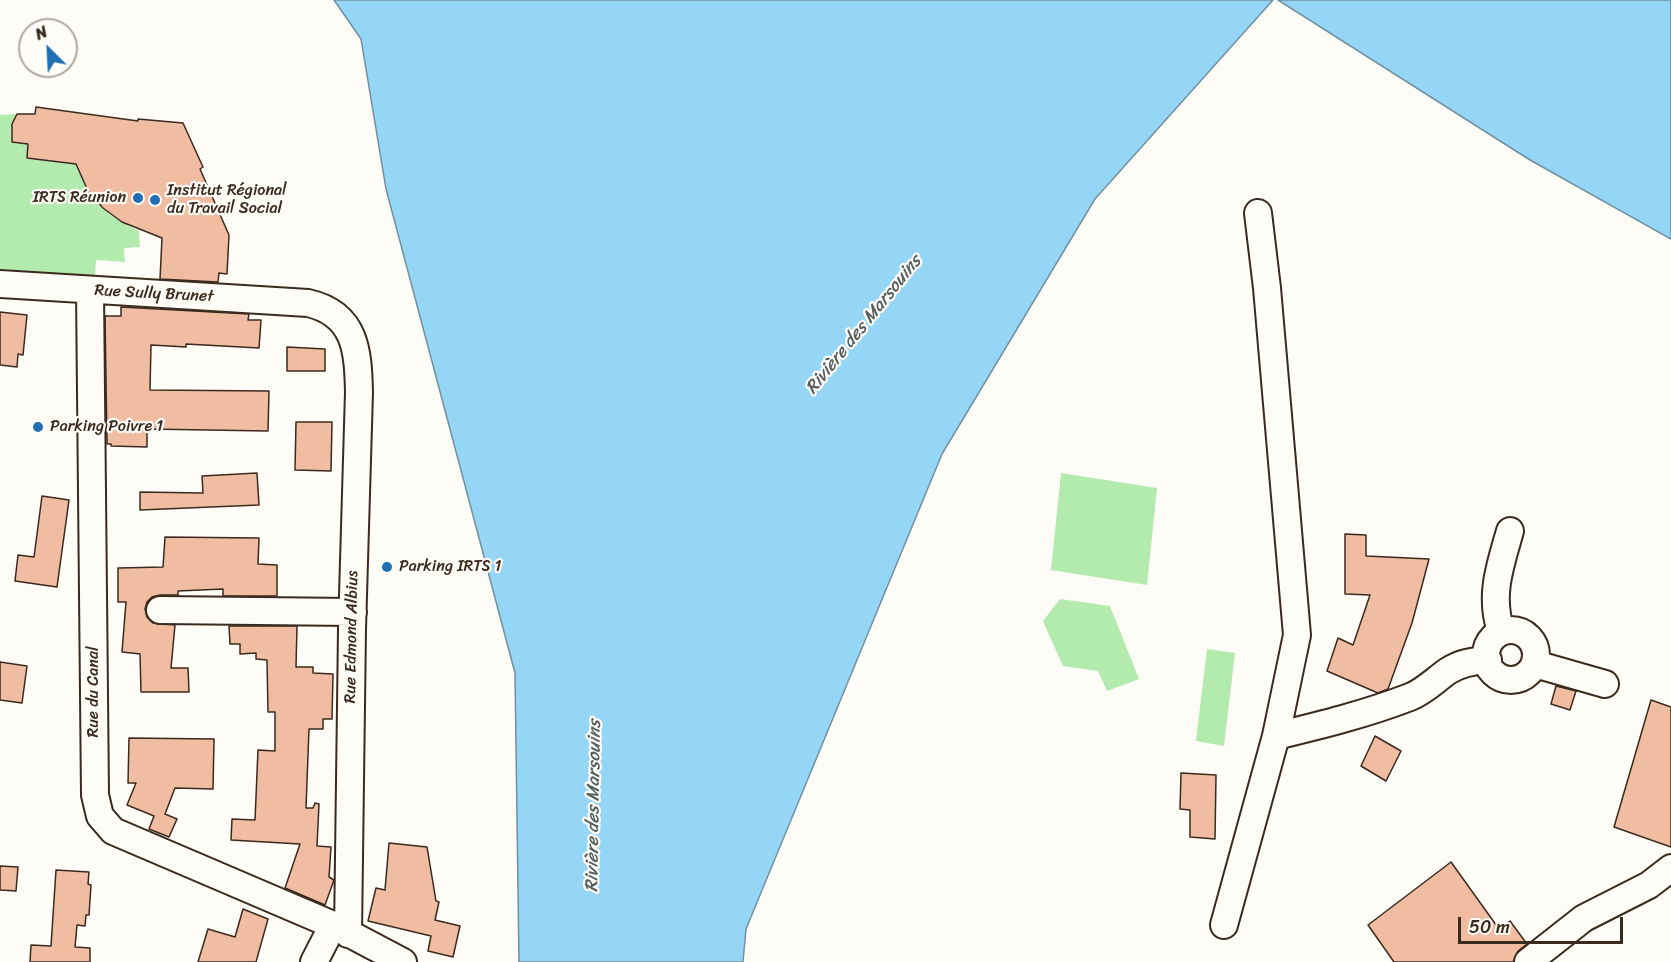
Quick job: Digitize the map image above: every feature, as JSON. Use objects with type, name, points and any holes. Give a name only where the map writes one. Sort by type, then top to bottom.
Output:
[{"type":"street","points":[[1224,926],[1276,736],[1297,635],[1267,288],[1258,213]]},
{"type":"street","name":"Rue Sully Brunet","points":[[0,284],[308,303]]},
{"type":"street","name":"Rue du Canal","points":[[90,291],[95,795],[100,816],[113,831],[340,929]]},
{"type":"street","name":"Rue Edmond Albius","points":[[308,303],[321,306],[345,325],[353,339],[358,358],[352,612],[340,929]]},
{"type":"street","points":[[1501,631],[1496,615],[1496,582],[1510,531]]},
{"type":"street","points":[[160,610],[352,612]]},
{"type":"street","points":[[1501,631],[1521,632],[1530,639],[1536,656],[1531,672],[1516,681],[1506,680],[1490,667],[1488,646],[1493,637],[1501,631]]},
{"type":"street","points":[[1276,736],[1359,716],[1423,691],[1459,665],[1488,660]]},
{"type":"street","points":[[1535,664],[1605,684]]},
{"type":"street","points":[[1528,962],[1584,918],[1649,885],[1671,868]]},
{"type":"street","points":[[314,962],[340,929],[373,955],[402,962]]},
{"type":"green space","points":[[17,114],[12,128],[12,142],[83,150],[86,179],[91,195],[109,214],[139,231],[140,247],[124,248],[125,262],[96,260],[95,276],[0,269],[0,115]]},
{"type":"green space","points":[[1061,473],[1157,488],[1147,585],[1051,570]]},
{"type":"green space","points":[[1060,599],[1110,606],[1139,679],[1107,691],[1098,671],[1063,666],[1043,621]]},
{"type":"green space","points":[[1207,649],[1235,653],[1224,746],[1196,741]]},
{"type":"water","name":"Rivière des Marsouins","points":[[334,0],[1273,0],[1095,199],[942,454],[746,929],[743,962],[519,962],[515,673],[386,189],[361,39]]},
{"type":"water","points":[[1278,0],[1671,0],[1671,239],[1530,160]]},
{"type":"building","name":"Institut Régional du Travail Social","points":[[36,107],[138,121],[138,119],[183,123],[229,235],[227,274],[219,273],[218,282],[160,279],[162,238],[122,222],[103,208],[88,191],[76,164],[27,158],[28,144],[12,142],[12,124],[17,114],[35,114]]},
{"type":"building","points":[[121,307],[249,314],[248,320],[261,320],[259,348],[186,344],[186,347],[151,345],[150,390],[269,391],[268,431],[147,429],[147,447],[107,444],[105,316],[121,316]]},
{"type":"building","points":[[0,312],[27,315],[23,355],[18,354],[17,367],[0,365]]},
{"type":"building","points":[[287,347],[325,349],[325,371],[287,371]]},
{"type":"building","points":[[296,422],[332,422],[331,471],[295,470]]},
{"type":"building","points":[[257,473],[259,505],[140,510],[140,492],[203,493],[202,476]]},
{"type":"building","points":[[42,496],[69,500],[57,587],[15,581],[18,555],[34,557]]},
{"type":"building","points":[[1345,534],[1366,535],[1366,556],[1429,559],[1412,623],[1388,689],[1378,693],[1327,671],[1338,638],[1353,645],[1370,595],[1345,594]]},
{"type":"building","points":[[165,537],[259,538],[258,564],[277,565],[277,596],[223,596],[223,589],[178,591],[178,595],[152,597],[145,609],[147,617],[153,623],[175,625],[171,668],[188,668],[189,692],[141,692],[140,654],[122,652],[126,602],[118,602],[118,568],[163,567]]},
{"type":"building","points":[[229,626],[297,626],[296,667],[313,667],[313,673],[333,674],[332,719],[323,719],[323,729],[309,729],[306,808],[313,808],[315,803],[319,804],[317,846],[331,847],[329,877],[334,880],[325,905],[285,888],[300,844],[231,840],[232,819],[255,820],[258,750],[275,751],[275,712],[268,712],[267,660],[256,659],[256,653],[240,654],[240,644],[230,644]]},
{"type":"building","points":[[0,662],[27,666],[22,703],[0,700]]},
{"type":"building","points":[[1556,686],[1576,691],[1570,710],[1551,704]]},
{"type":"building","points":[[1651,700],[1671,707],[1671,847],[1614,827]]},
{"type":"building","points":[[1375,736],[1401,751],[1386,781],[1361,766]]},
{"type":"building","points":[[129,738],[214,739],[213,789],[175,788],[165,814],[177,819],[169,837],[149,829],[154,816],[127,805],[136,783],[128,783]]},
{"type":"building","points":[[1181,773],[1216,775],[1215,839],[1190,837],[1190,810],[1180,809]]},
{"type":"building","points":[[389,843],[427,847],[436,901],[439,902],[435,920],[460,926],[453,957],[428,951],[431,936],[368,921],[376,888],[385,890]]},
{"type":"building","points":[[1451,862],[1499,929],[1510,921],[1527,944],[1518,951],[1513,962],[1394,962],[1368,925]]},
{"type":"building","points":[[0,866],[18,867],[16,891],[0,890]]},
{"type":"building","points":[[56,870],[89,872],[88,884],[91,885],[89,915],[86,915],[85,926],[77,925],[75,947],[90,948],[90,962],[30,962],[31,945],[51,946]]},
{"type":"building","points":[[243,909],[268,919],[256,962],[198,962],[208,929],[235,937]]},
{"type":"place","name":"IRTS Réunion","points":[[138,198]]},
{"type":"place","name":"Institut Régional du Travail Social","points":[[155,200]]},
{"type":"place","name":"Parking Poivre 1","points":[[38,427]]},
{"type":"place","name":"Parking IRTS 1","points":[[387,567]]}]
